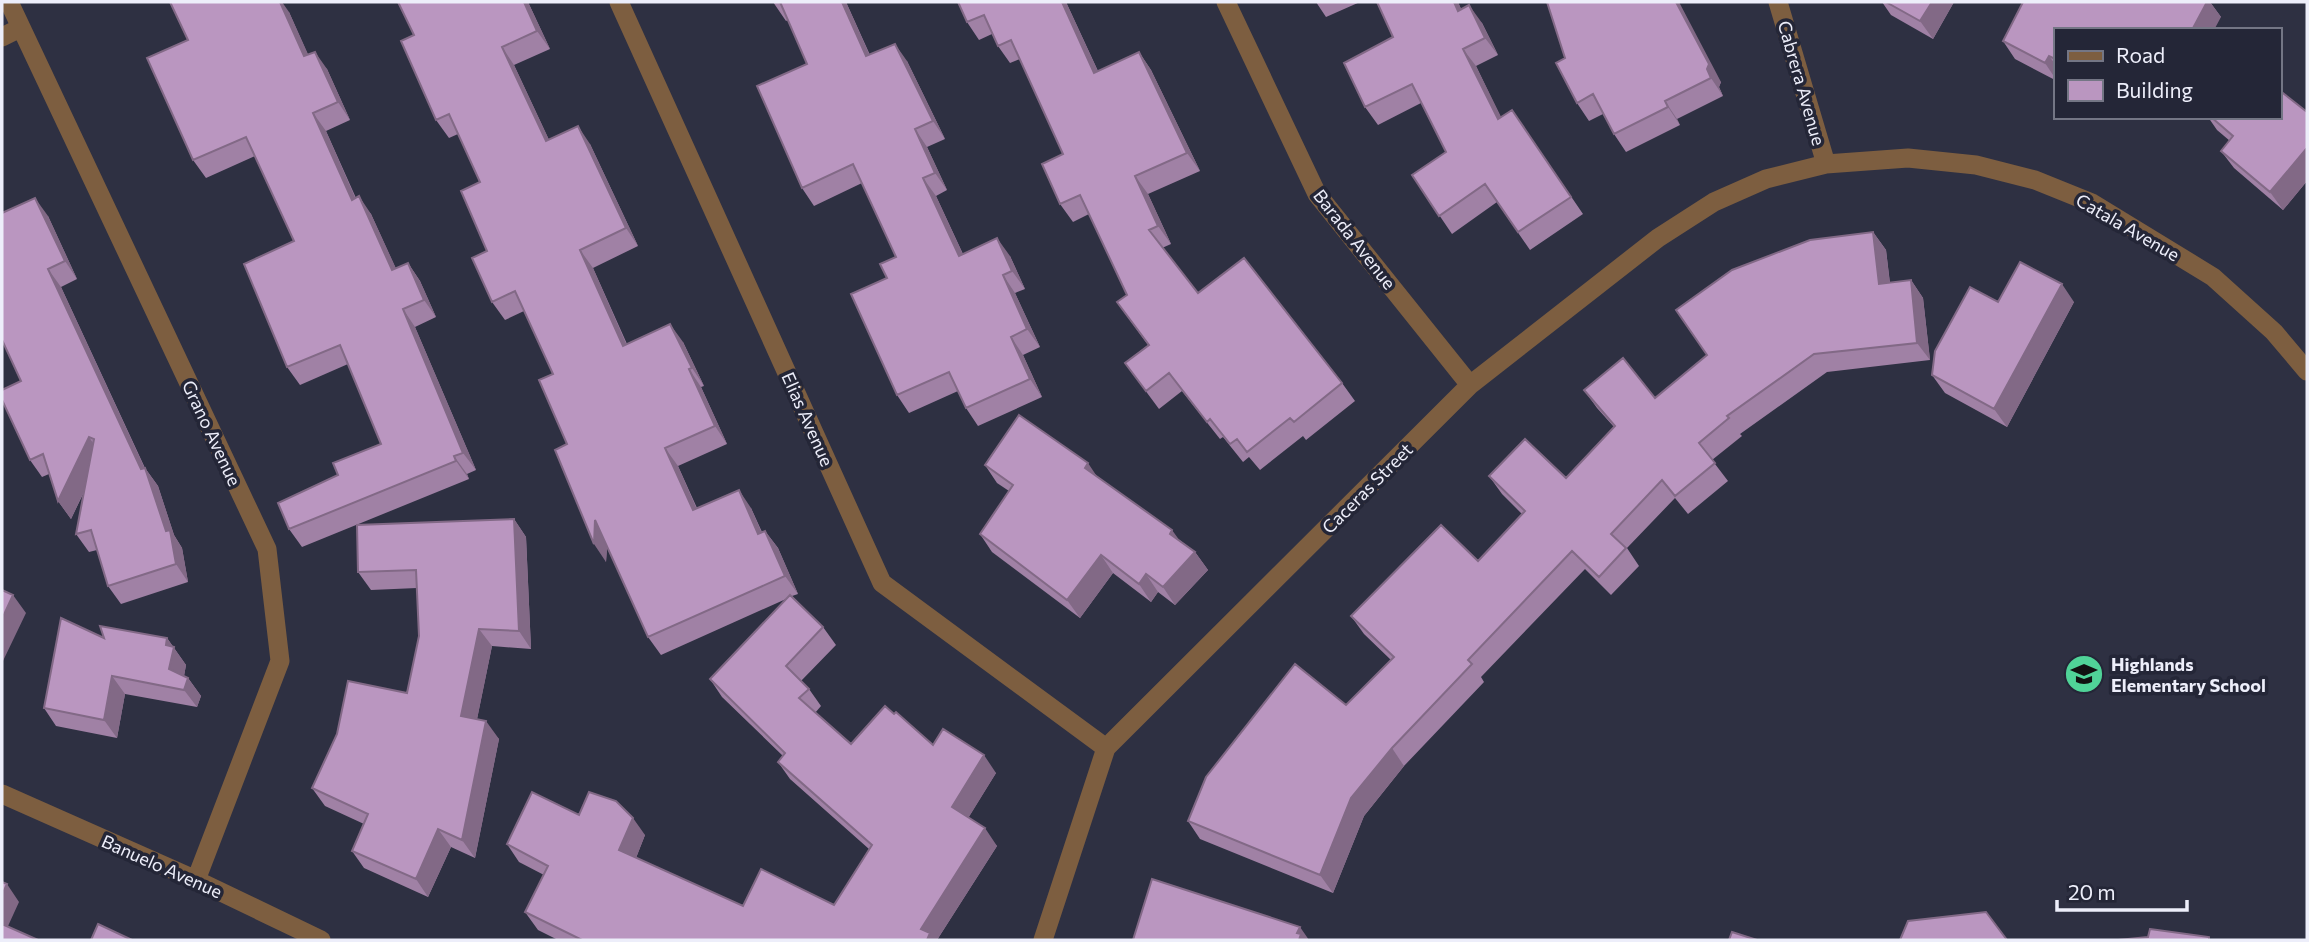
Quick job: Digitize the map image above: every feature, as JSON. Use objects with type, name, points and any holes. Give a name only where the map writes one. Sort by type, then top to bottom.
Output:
[{"type":"street","name":"Grano Avenue","points":[[9,2],[267,549],[280,662],[196,880]]},
{"type":"street","name":"Elias Avenue","points":[[619,2],[882,583],[1106,748]]},
{"type":"street","name":"Barada Avenue","points":[[1226,2],[1317,194],[1470,385]]},
{"type":"street","name":"Cabrera Avenue","points":[[1779,2],[1826,164]]},
{"type":"street","points":[[2,37],[20,27]]},
{"type":"street","name":"Catala Avenue","points":[[1826,164],[1908,158],[1976,165],[2035,180],[2092,204],[2213,277],[2274,332],[2307,370]]},
{"type":"street","name":"Caceras Street","points":[[1044,940],[1106,748],[1470,385],[1658,238],[1714,202],[1766,179],[1826,164]]},
{"type":"street","name":"Banuelo Avenue","points":[[2,794],[196,880],[321,940]]},
{"type":"building","points":[[170,2],[280,2],[304,56],[315,52],[338,102],[313,113],[352,200],[359,196],[392,270],[408,263],[424,300],[403,309],[463,453],[454,456],[456,461],[289,529],[278,503],[338,475],[333,463],[381,444],[340,345],[287,367],[244,264],[294,241],[246,137],[193,160],[147,58],[188,40]]},
{"type":"building","points":[[398,2],[524,2],[537,31],[502,47],[546,141],[578,126],[626,228],[580,250],[623,346],[670,324],[692,368],[689,369],[715,426],[665,448],[693,510],[739,490],[758,534],[765,531],[785,576],[648,637],[595,520],[594,544],[555,450],[567,444],[539,380],[553,374],[515,291],[492,302],[472,258],[487,251],[461,191],[480,182],[449,114],[436,120],[401,41],[414,35]]},
{"type":"building","points":[[780,2],[842,2],[866,56],[895,44],[933,121],[915,129],[935,173],[923,178],[959,256],[997,238],[1012,271],[1003,275],[1027,329],[1011,337],[1030,379],[966,408],[949,372],[897,395],[851,294],[887,278],[880,264],[896,257],[853,164],[802,188],[757,86],[807,64]]},
{"type":"building","points":[[958,2],[1062,2],[1094,73],[1139,52],[1187,153],[1135,176],[1158,226],[1149,230],[1198,293],[1244,258],[1342,383],[1294,422],[1290,418],[1247,452],[1237,439],[1230,444],[1210,419],[1207,422],[1169,373],[1146,391],[1125,363],[1149,345],[1117,302],[1127,295],[1080,195],[1060,204],[1042,164],[1063,154],[1011,40],[998,46],[984,15],[967,22]]},
{"type":"building","points":[[1377,2],[1454,2],[1458,11],[1469,5],[1485,38],[1463,49],[1498,119],[1512,110],[1571,197],[1518,232],[1485,184],[1439,216],[1412,175],[1446,152],[1412,84],[1365,107],[1344,63],[1393,37]]},
{"type":"building","points":[[1547,2],[1676,2],[1709,64],[1707,69],[1711,78],[1665,101],[1668,107],[1614,134],[1593,94],[1577,103],[1556,63],[1565,58]]},
{"type":"building","points":[[1886,2],[1932,2],[1920,21]]},
{"type":"building","points":[[2023,2],[2207,2],[2193,28],[2054,28],[2054,58],[2049,56],[2045,63],[2003,41]]},
{"type":"building","points":[[2281,92],[2307,112],[2307,148],[2270,192],[2221,151],[2233,136],[2213,119],[2281,119]]},
{"type":"building","points":[[35,198],[65,261],[48,269],[141,469],[145,468],[166,531],[170,530],[176,564],[108,586],[91,530],[76,534],[94,439],[89,437],[58,501],[43,454],[30,460],[2,400],[2,390],[21,381],[2,340],[2,213]]},
{"type":"building","points":[[1873,232],[1879,284],[1911,280],[1917,343],[1814,354],[1727,416],[1729,418],[1699,443],[1715,463],[1675,496],[1662,480],[1611,534],[1626,548],[1599,577],[1572,551],[1468,660],[1472,664],[1392,748],[1351,798],[1320,875],[1188,821],[1206,777],[1295,664],[1346,705],[1394,657],[1351,616],[1441,525],[1478,561],[1525,511],[1489,476],[1525,439],[1566,478],[1615,426],[1584,390],[1623,358],[1655,398],[1707,355],[1676,310],[1732,270],[1810,240]]},
{"type":"building","points":[[2020,262],[2062,284],[1994,409],[1932,375],[1935,351],[1970,287],[1998,302]]},
{"type":"building","points":[[1019,415],[1088,463],[1085,468],[1172,530],[1170,534],[1195,552],[1163,587],[1146,574],[1139,584],[1101,555],[1067,600],[980,534],[1013,485],[985,465]]},
{"type":"building","points":[[514,519],[519,631],[479,629],[461,716],[486,721],[462,840],[438,829],[416,879],[352,851],[368,814],[312,788],[337,734],[348,681],[407,693],[419,636],[416,570],[358,572],[357,525]]},
{"type":"building","points":[[2,590],[13,595],[2,619]]},
{"type":"building","points":[[790,595],[823,627],[786,666],[809,689],[799,698],[851,744],[885,706],[894,714],[896,712],[933,745],[943,729],[984,755],[952,807],[985,828],[921,929],[930,933],[927,940],[582,940],[525,912],[548,866],[507,844],[532,792],[579,815],[589,792],[616,801],[633,818],[619,850],[743,906],[761,869],[834,905],[872,845],[778,762],[785,753],[710,679]]},
{"type":"building","points":[[61,618],[104,638],[100,626],[167,638],[166,645],[174,647],[169,669],[188,678],[184,690],[112,676],[104,720],[44,708]]},
{"type":"building","points":[[1152,879],[1300,927],[1297,933],[1301,934],[1299,940],[1133,940]]},
{"type":"building","points":[[2,882],[7,884],[2,895]]},
{"type":"building","points":[[1986,912],[2007,940],[1900,940],[1908,921]]},
{"type":"building","points":[[2,924],[38,940],[2,940]]},
{"type":"building","points":[[98,924],[132,940],[91,940]]},
{"type":"building","points":[[2150,929],[2209,937],[2209,940],[2118,940],[2148,937]]},
{"type":"building","points":[[1732,932],[1757,940],[1729,940]]},
{"type":"place","name":"Highlands Elementary School","points":[[2084,674]]}]
